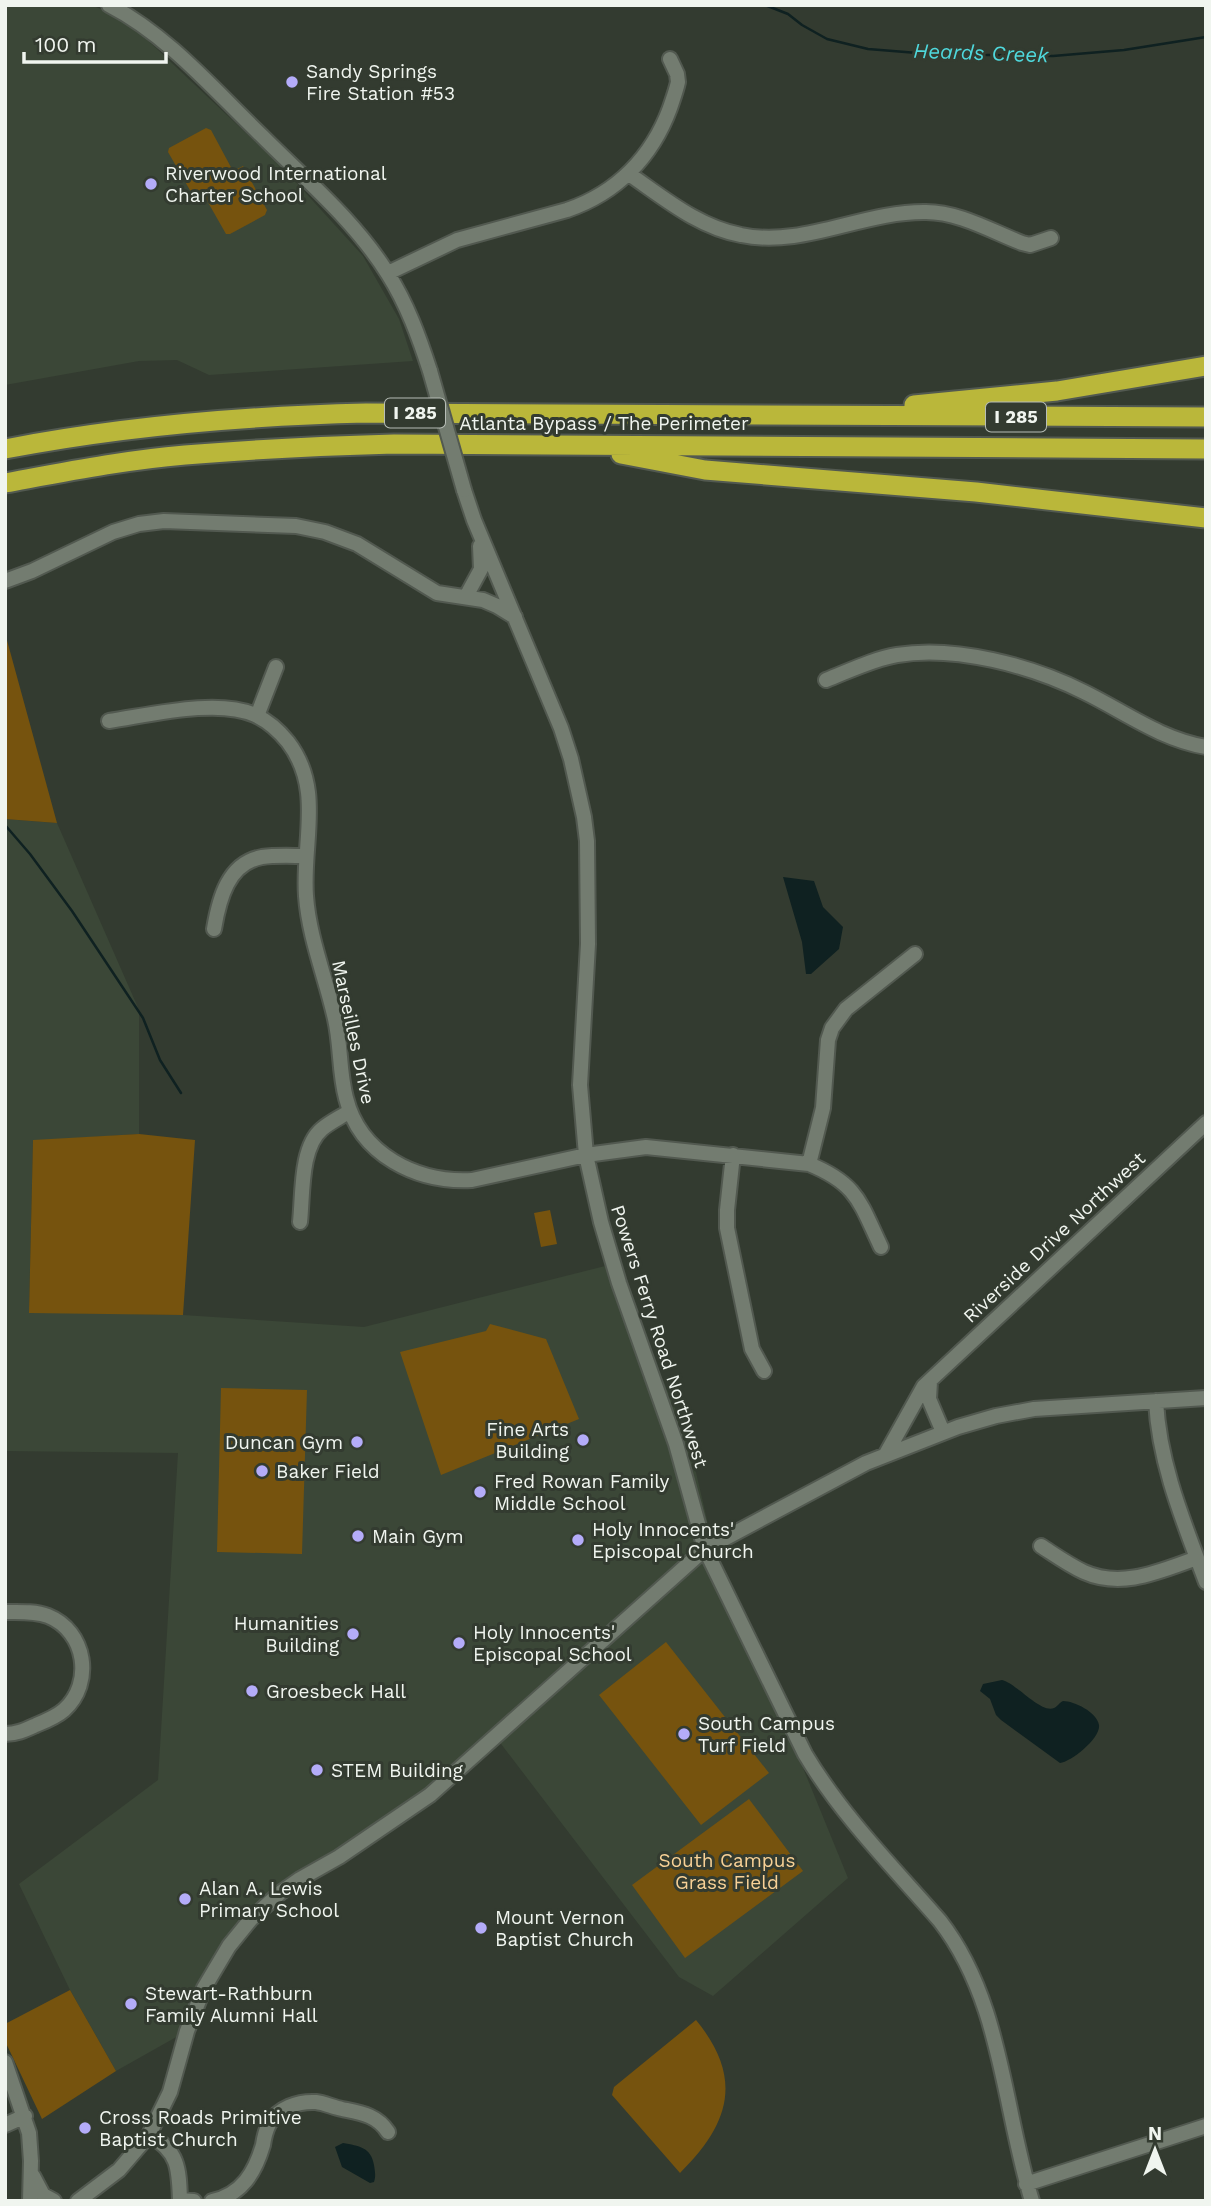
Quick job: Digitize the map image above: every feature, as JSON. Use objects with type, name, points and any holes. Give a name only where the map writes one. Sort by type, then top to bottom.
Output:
[{"type":"highway","points":[[826,415],[1057,391],[1206,366]]},
{"type":"highway","name":"Atlanta Bypass / The Perimeter","points":[[5,449],[104,433],[289,415],[366,412],[1206,417]]},
{"type":"highway","name":"Atlanta Bypass / The Perimeter","points":[[5,483],[183,455],[292,447],[394,444],[1206,449]]},
{"type":"highway","points":[[589,446],[640,459],[705,470],[976,492],[1206,518]]},
{"type":"street","points":[[109,5],[158,35],[195,70],[332,205],[364,241],[388,274],[419,335],[477,527],[481,569],[469,591]]},
{"type":"street","points":[[388,274],[457,240],[582,205],[607,191],[629,174],[648,152],[663,128],[678,82],[670,59]]},
{"type":"street","points":[[629,174],[696,219],[719,230],[742,236],[789,236],[899,214],[926,212],[958,217],[1030,245],[1051,238]]},
{"type":"street","points":[[5,581],[113,532],[139,524],[164,521],[296,526],[357,544],[437,593],[491,603],[515,617]]},
{"type":"street","name":"Powers Ferry Road Northwest","points":[[477,527],[561,728],[578,787],[587,841],[588,944],[580,1085],[586,1156],[610,1253],[676,1444],[705,1549],[818,1776],[841,1809],[940,1921],[969,1965],[987,2011],[1032,2201]]},
{"type":"street","points":[[449,596],[500,582]]},
{"type":"street","points":[[826,680],[895,655],[947,653],[1015,665],[1040,673],[1084,692],[1149,729],[1173,739],[1206,747]]},
{"type":"street","points":[[109,721],[212,707],[238,709],[257,716],[276,667]]},
{"type":"street","name":"Marseilles Drive","points":[[257,716],[284,737],[303,769],[310,801],[306,856],[309,920],[340,1037],[344,1087],[350,1111],[363,1134],[383,1154],[407,1169],[433,1178],[453,1181],[472,1180],[586,1156],[646,1147],[809,1164]]},
{"type":"street","points":[[214,929],[222,893],[230,878],[241,867],[263,857],[306,856]]},
{"type":"street","points":[[881,1247],[851,1189],[832,1174],[809,1164],[824,1108],[828,1040],[832,1028],[846,1009],[915,954]]},
{"type":"street","points":[[300,1223],[306,1157],[310,1146],[323,1128],[350,1111]]},
{"type":"street","name":"Riverside Drive Northwest","points":[[886,1454],[924,1386],[1206,1123]]},
{"type":"street","points":[[733,1155],[727,1228],[752,1349],[764,1371]]},
{"type":"street","points":[[930,1381],[929,1399],[943,1433]]},
{"type":"street","points":[[83,2197],[119,2170],[149,2134],[167,2099],[187,2031],[204,1988],[229,1946],[251,1919],[300,1879],[339,1857],[430,1796],[705,1549],[886,1454],[996,1416],[1034,1409],[1206,1398]]},
{"type":"street","points":[[1156,1401],[1157,1429],[1163,1457],[1206,1582]]},
{"type":"street","points":[[1041,1546],[1086,1573],[1117,1580],[1142,1577],[1197,1558]]},
{"type":"street","points":[[5,1612],[35,1612],[63,1625],[76,1640],[83,1669],[79,1688],[64,1710],[20,1733],[5,1734]]},
{"type":"street","points":[[5,2062],[25,2116],[30,2142],[30,2201]]},
{"type":"street","points":[[212,2201],[230,2195],[240,2188],[257,2164],[268,2124],[279,2112],[293,2104],[315,2102],[371,2116],[382,2123],[388,2132]]},
{"type":"street","points":[[5,2125],[25,2116]]},
{"type":"street","points":[[1026,2184],[1206,2126]]},
{"type":"street","points":[[149,2134],[167,2147],[176,2161],[185,2200]]},
{"type":"street","points":[[31,2171],[38,2189],[54,2201]]},
{"type":"shaded area","name":"Riverwood International Charter School","points":[[5,5],[91,5],[121,17],[139,32],[283,168],[363,256],[399,319],[413,361],[209,375],[177,360],[139,361],[5,385]]},
{"type":"shaded area","name":"Holy Innocents' Episcopal School","points":[[5,819],[57,823],[139,1010],[139,1134],[33,1141],[29,1312],[183,1315],[364,1327],[613,1264],[688,1438],[714,1550],[848,1878],[713,1996],[679,1977],[495,1736],[339,1857],[259,1901],[216,1962],[187,2031],[116,2071],[70,1990],[19,1884],[158,1780],[178,1453],[5,1451]]},
{"type":"shaded area","points":[[783,877],[814,881],[823,907],[843,927],[839,949],[811,974],[806,974],[802,942]]},
{"type":"shaded area","points":[[1002,1680],[1042,1707],[1054,1708],[1063,1701],[1084,1708],[1094,1716],[1099,1725],[1095,1736],[1078,1754],[1060,1763],[996,1715],[990,1699],[980,1691],[983,1684]]},
{"type":"shaded area","points":[[343,2143],[359,2147],[370,2154],[375,2170],[374,2182],[370,2183],[342,2167],[335,2147]]},
{"type":"green space","points":[[206,128],[211,130],[233,171],[243,166],[267,210],[265,215],[230,234],[226,234],[201,190],[191,192],[168,152],[169,148]]},
{"type":"green space","points":[[5,633],[57,823],[5,819]]},
{"type":"green space","points":[[139,1134],[195,1140],[183,1315],[29,1313],[33,1140]]},
{"type":"green space","points":[[550,1210],[557,1244],[541,1247],[534,1213]]},
{"type":"green space","points":[[490,1324],[546,1339],[579,1419],[441,1475],[400,1352],[486,1331]]},
{"type":"green space","name":"Baker Field","points":[[221,1388],[307,1390],[302,1554],[217,1552]]},
{"type":"green space","name":"South Campus Turf Field","points":[[666,1642],[769,1773],[701,1825],[599,1695]]},
{"type":"green space","name":"South Campus Grass Field","points":[[749,1799],[803,1871],[685,1958],[632,1885]]},
{"type":"green space","points":[[70,1990],[116,2071],[42,2119],[5,2041],[5,2024]]},
{"type":"green space","points":[[696,2020],[711,2041],[720,2061],[725,2080],[725,2099],[711,2136],[680,2173],[612,2095],[614,2087]]},
{"type":"waterway","name":"Heards Creek","points":[[765,5],[788,14],[827,39],[868,49],[930,54],[1053,56],[1124,50],[1206,37]]},
{"type":"waterway","points":[[5,825],[72,911],[143,1018],[160,1060],[181,1093]]},
{"type":"place","name":"Sandy Springs Fire Station #53","points":[[292,82]]},
{"type":"place","name":"Riverwood International Charter School","points":[[151,184]]},
{"type":"place","name":"Fine Arts Building","points":[[583,1440]]},
{"type":"place","name":"Duncan Gym","points":[[357,1442]]},
{"type":"place","name":"Baker Field","points":[[262,1471]]},
{"type":"place","name":"Fred Rowan Family Middle School","points":[[480,1492]]},
{"type":"place","name":"Main Gym","points":[[358,1536]]},
{"type":"place","name":"Holy Innocents' Episcopal Church","points":[[578,1540]]},
{"type":"place","name":"Humanities Building","points":[[353,1634]]},
{"type":"place","name":"Holy Innocents' Episcopal School","points":[[459,1643]]},
{"type":"place","name":"Groesbeck Hall","points":[[252,1691]]},
{"type":"place","name":"South Campus Turf Field","points":[[684,1734]]},
{"type":"place","name":"STEM Building","points":[[317,1770]]},
{"type":"place","name":"Alan A. Lewis Primary School","points":[[185,1899]]},
{"type":"place","name":"Mount Vernon Baptist Church","points":[[481,1928]]},
{"type":"place","name":"Stewart-Rathburn Family Alumni Hall","points":[[131,2004]]},
{"type":"place","name":"Cross Roads Primitive Baptist Church","points":[[85,2128]]}]
